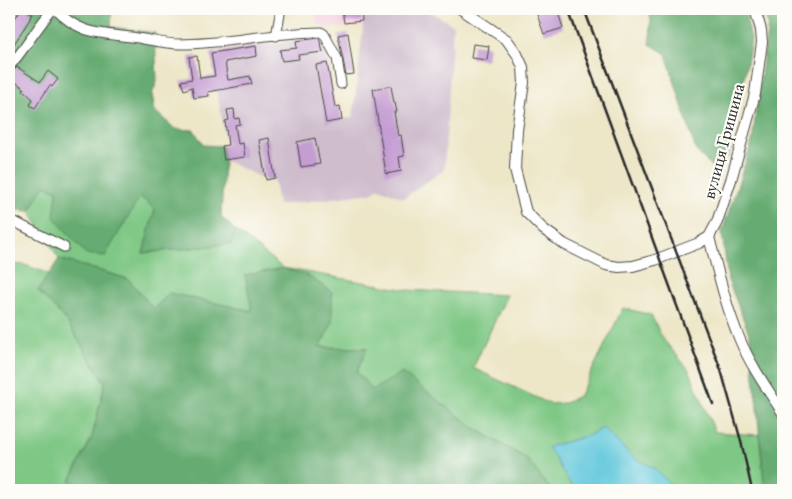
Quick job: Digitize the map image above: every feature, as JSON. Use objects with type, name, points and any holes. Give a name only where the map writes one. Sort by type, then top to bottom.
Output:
[{"type":"street","points":[[9,66],[54,9],[73,25],[90,31],[177,44],[200,44],[321,32],[324,34],[337,58],[341,84]]},
{"type":"street","points":[[276,36],[282,9]]},
{"type":"street","points":[[461,9],[507,40],[523,67],[524,83],[517,130],[515,169],[526,212],[543,229],[564,244],[606,264],[619,266],[633,266],[699,243],[709,237],[726,304],[740,342],[783,413]]},
{"type":"street","name":"вулиця Гришина","points":[[709,237],[717,222],[731,180],[755,94],[762,42],[761,30],[755,9]]},
{"type":"street","points":[[9,219],[64,247]]},
{"type":"shaded area","points":[[316,9],[365,9],[363,26],[327,28],[317,24]]},
{"type":"shaded area","points":[[365,9],[425,9],[453,25],[444,170],[403,198],[379,188],[371,193],[278,205],[274,179],[266,180],[224,160],[222,146],[226,145],[211,53],[322,37],[328,62],[334,107],[340,106],[342,119],[353,118]]},
{"type":"green space","points":[[9,9],[118,9],[112,11],[111,27],[155,33],[157,82],[152,94],[155,111],[175,129],[194,130],[203,145],[222,146],[224,160],[221,217],[236,231],[231,244],[143,253],[155,209],[140,197],[105,256],[86,254],[54,217],[57,191],[45,185],[30,211],[11,210],[9,208]]},
{"type":"green space","points":[[648,9],[744,9],[751,39],[741,98],[728,157],[712,167],[696,151],[666,54],[650,44],[651,20]]},
{"type":"green space","points":[[762,9],[783,9],[783,490],[765,490],[750,336],[728,280],[722,232],[752,142],[768,24]]},
{"type":"green space","points":[[45,185],[57,191],[140,196],[155,209],[143,253],[230,244],[236,231],[283,268],[408,290],[507,295],[473,368],[550,404],[565,403],[580,395],[623,308],[651,315],[663,339],[689,370],[715,432],[759,435],[765,490],[551,490],[527,459],[476,429],[372,390],[357,372],[367,348],[319,347],[332,323],[252,311],[169,293],[154,309],[128,279],[59,259],[30,211]]},
{"type":"green space","points":[[59,259],[128,279],[154,309],[169,293],[252,311],[245,275],[283,268],[308,276],[332,292],[332,323],[320,347],[367,348],[357,372],[372,390],[402,373],[476,429],[527,459],[551,490],[77,490],[70,481],[92,437],[105,383],[65,319],[38,291]]},
{"type":"green space","points":[[9,264],[25,265],[49,274],[38,291],[65,319],[105,383],[92,437],[70,481],[77,490],[9,490]]},
{"type":"water","points":[[603,428],[633,457],[654,468],[676,490],[577,490],[568,480],[548,447],[589,435]]},
{"type":"building","points":[[21,9],[25,9],[33,14],[9,52],[9,28]]},
{"type":"building","points":[[342,9],[361,9],[362,21],[344,23]]},
{"type":"building","points":[[535,9],[557,9],[563,28],[544,34]]},
{"type":"building","points":[[348,33],[354,74],[346,75],[338,35]]},
{"type":"building","points":[[319,38],[323,52],[298,55],[299,59],[282,61],[280,50],[297,48],[296,41]]},
{"type":"building","points":[[473,44],[489,46],[487,60],[471,58]]},
{"type":"building","points":[[256,46],[257,56],[225,62],[228,80],[250,76],[252,84],[208,92],[209,96],[194,98],[192,87],[184,90],[181,81],[192,79],[189,57],[197,56],[200,78],[215,76],[211,53]]},
{"type":"building","points":[[327,63],[335,107],[340,106],[342,120],[326,123],[316,65]]},
{"type":"building","points":[[17,67],[40,82],[48,71],[58,79],[52,87],[50,85],[35,108],[30,105],[33,99],[23,90],[24,88],[14,81],[9,88],[9,73]]},
{"type":"building","points":[[391,86],[397,112],[394,112],[398,136],[401,135],[404,156],[399,157],[401,171],[386,174],[373,89]]},
{"type":"building","points":[[234,109],[235,119],[239,118],[240,124],[235,125],[238,144],[243,143],[245,157],[224,160],[222,146],[228,145],[225,121],[229,120],[227,110]]},
{"type":"building","points":[[269,138],[275,178],[266,180],[259,140]]},
{"type":"building","points":[[315,138],[320,164],[301,167],[297,142]]},
{"type":"railway","points":[[568,9],[713,404]]},
{"type":"railway","points":[[584,9],[721,370],[741,441],[752,490]]}]
